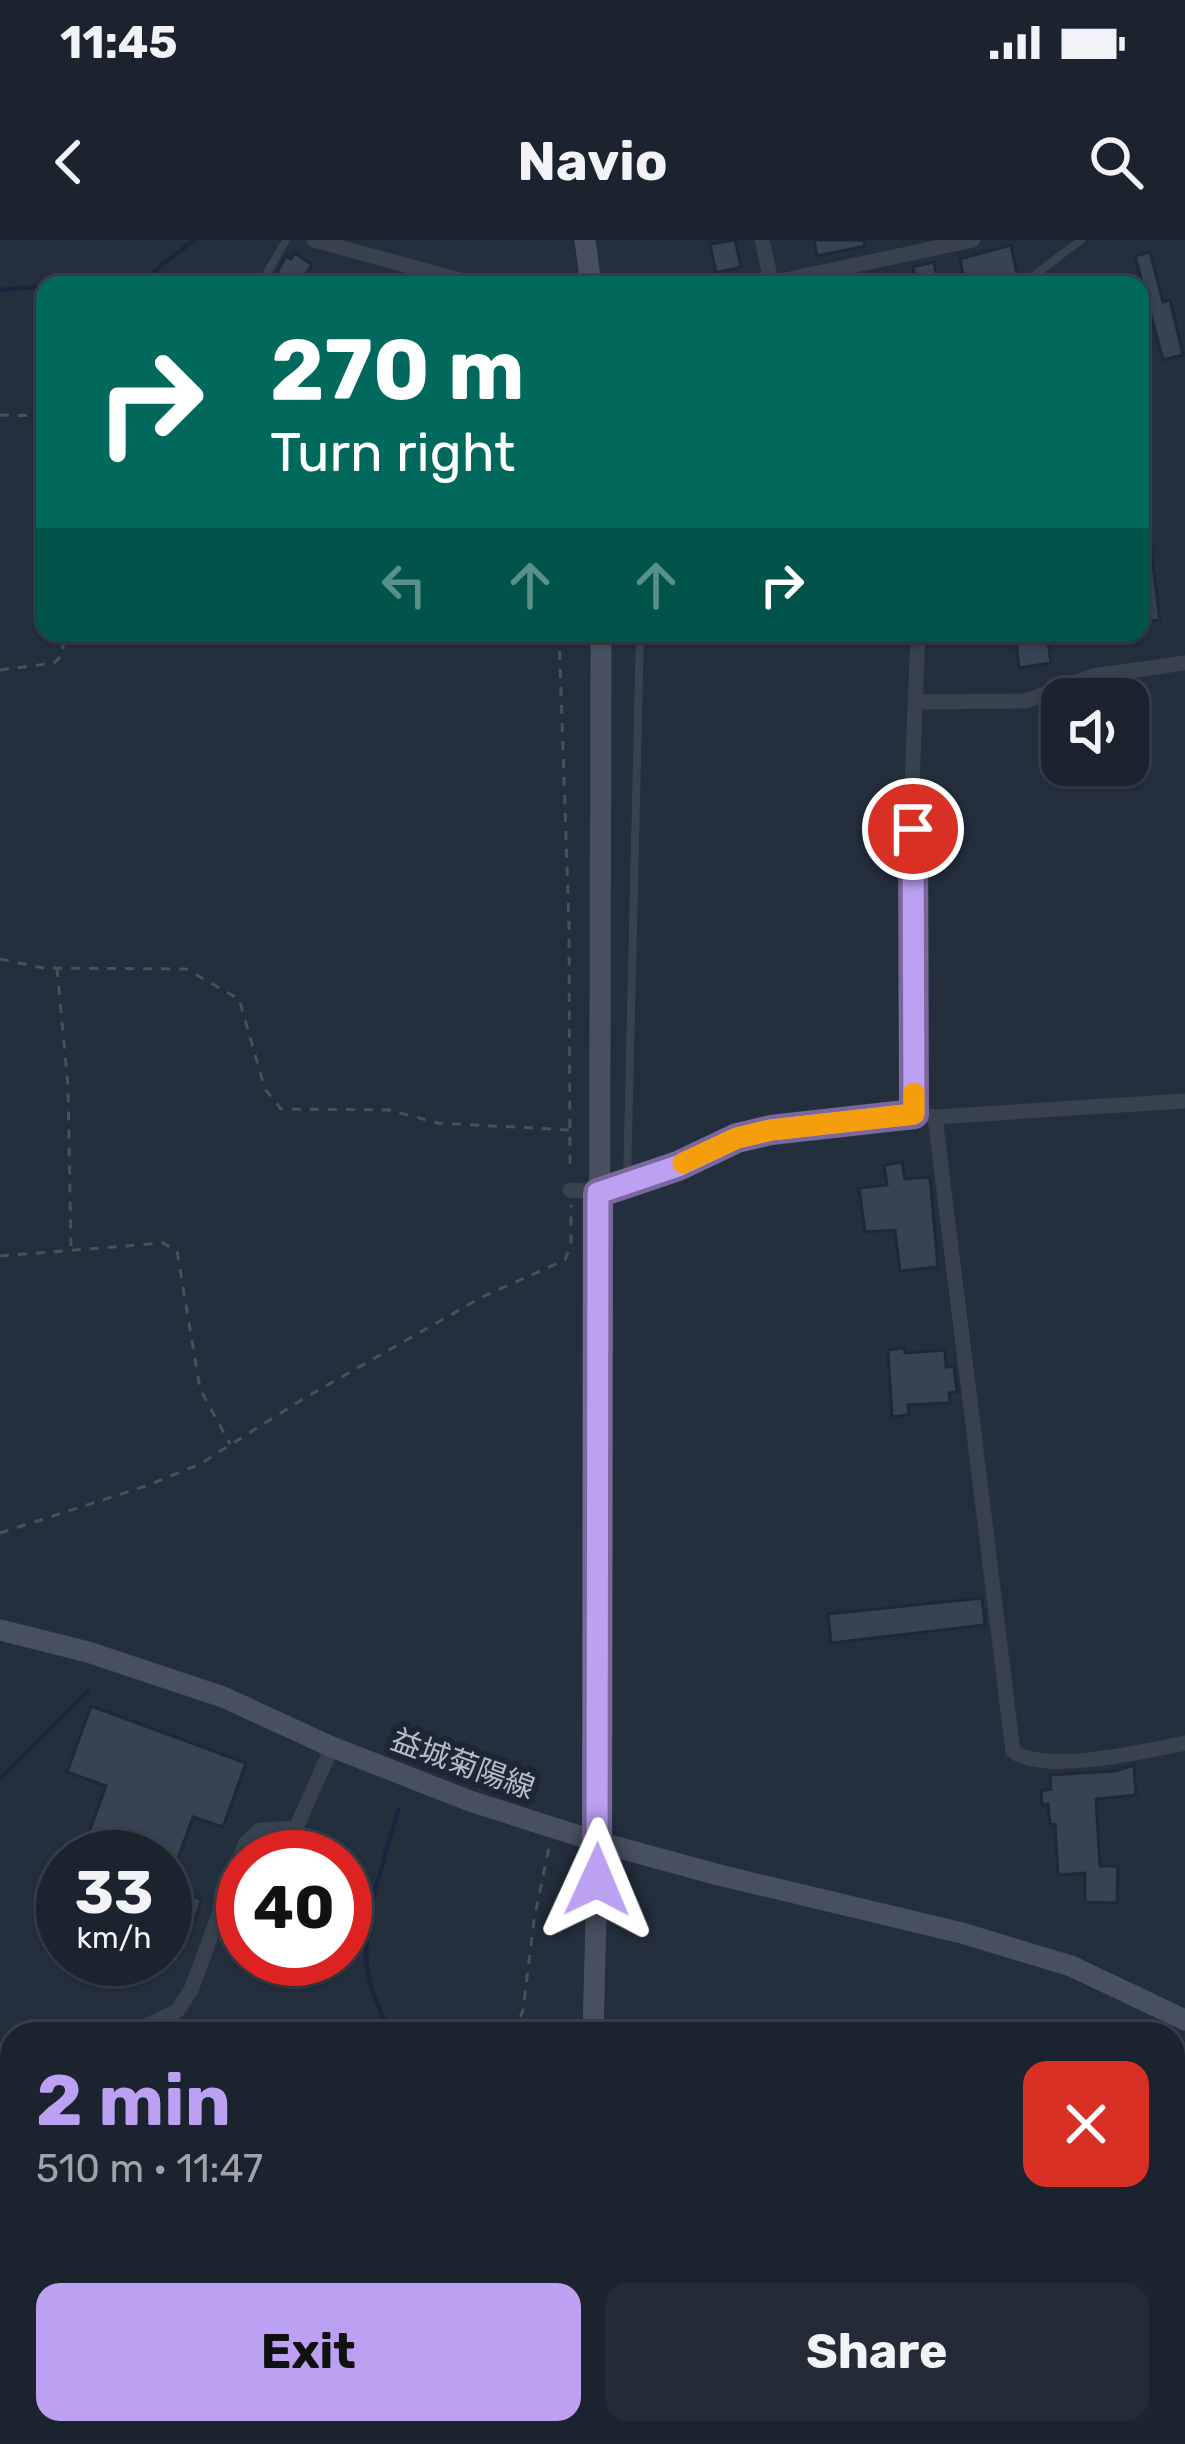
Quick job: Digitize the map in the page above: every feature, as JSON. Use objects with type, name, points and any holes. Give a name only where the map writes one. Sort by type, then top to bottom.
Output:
[{"type":"street","points":[[314,240],[445,276]]},
{"type":"street","points":[[762,240],[768,276]]},
{"type":"street","points":[[873,240],[877,261]]},
{"type":"street","points":[[807,276],[973,240]]},
{"type":"street","points":[[593,2022],[598,1842],[601,642]]},
{"type":"street","points":[[914,1114],[918,642]]},
{"type":"street","points":[[915,702],[1026,701],[1093,676],[1185,663]]},
{"type":"street","points":[[570,1190],[598,1193],[737,1138],[771,1130],[914,1114],[934,1117],[1185,1101]]},
{"type":"street","points":[[934,1117],[1013,1751],[1026,1761],[1118,1757],[1185,1743]]},
{"type":"street","name":"益城菊陽線","points":[[0,1630],[88,1652],[223,1697],[332,1748],[470,1801],[598,1842],[1049,1959],[1185,2020]]},
{"type":"street","points":[[156,2022],[177,2012],[191,1990],[245,1844],[260,1830],[296,1828],[332,1748]]},
{"type":"lane","points":[[265,276],[286,240]]},
{"type":"lane","points":[[1033,276],[1081,240]]},
{"type":"lane","points":[[627,1183],[640,642]]},
{"type":"path","points":[[0,415],[36,416]]},
{"type":"path","points":[[0,670],[54,664],[63,654],[63,642]]},
{"type":"path","points":[[0,1533],[200,1464],[482,1297],[565,1260],[571,1243],[571,1130],[559,642]]},
{"type":"path","points":[[0,959],[57,968],[186,969],[239,998],[265,1089],[281,1109],[389,1110],[438,1123],[571,1130]]},
{"type":"path","points":[[57,968],[68,1086],[71,1248]]},
{"type":"path","points":[[0,1256],[164,1243],[177,1251],[200,1389],[231,1445]]},
{"type":"path","points":[[518,2022],[553,1827]]},
{"type":"building","points":[[735,240],[741,267],[716,273],[710,244]]},
{"type":"building","points":[[814,240],[864,240],[865,246],[817,256]]},
{"type":"building","points":[[1011,245],[1017,274],[963,276],[960,259]]},
{"type":"building","points":[[1150,252],[1163,302],[1170,300],[1183,355],[1163,360],[1149,308],[1149,276],[1140,276],[1135,256]]},
{"type":"building","points":[[295,253],[312,265],[304,276],[275,276],[286,256],[291,259]]},
{"type":"building","points":[[934,262],[936,276],[900,276],[914,273],[913,267]]},
{"type":"building","points":[[1149,535],[1160,620],[1149,621]]},
{"type":"building","points":[[1016,642],[1048,642],[1051,663],[1019,668]]},
{"type":"building","points":[[902,1162],[905,1179],[930,1177],[938,1267],[900,1271],[895,1230],[865,1232],[859,1188],[887,1185],[884,1165]]},
{"type":"building","points":[[904,1348],[905,1353],[945,1350],[946,1367],[954,1366],[957,1392],[949,1393],[950,1403],[908,1405],[909,1415],[892,1417],[888,1350]]},
{"type":"building","points":[[982,1598],[985,1625],[831,1643],[828,1614]]},
{"type":"building","points":[[91,1706],[246,1763],[223,1827],[193,1817],[188,1830],[90,1830],[106,1786],[67,1772]]},
{"type":"building","points":[[1134,1765],[1136,1795],[1096,1799],[1100,1866],[1118,1866],[1117,1903],[1085,1902],[1085,1873],[1058,1875],[1055,1825],[1050,1824],[1048,1804],[1042,1805],[1041,1791],[1051,1789],[1050,1775],[1115,1771]]},
{"type":"building","points":[[192,1896],[202,1899],[192,1928]]},
{"type":"waterway","points":[[148,276],[194,240]]},
{"type":"waterway","points":[[0,290],[36,287]]},
{"type":"waterway","points":[[0,1779],[88,1691]]},
{"type":"waterway","points":[[385,2022],[369,1980],[367,1938],[398,1810]]},
{"type":"slow traffic","points":[[683,1163],[737,1138],[771,1130],[914,1114],[914,1093]]},
{"type":"route","points":[[597,1880],[598,1193],[678,1166],[737,1138],[914,1114],[913,829]]}]
